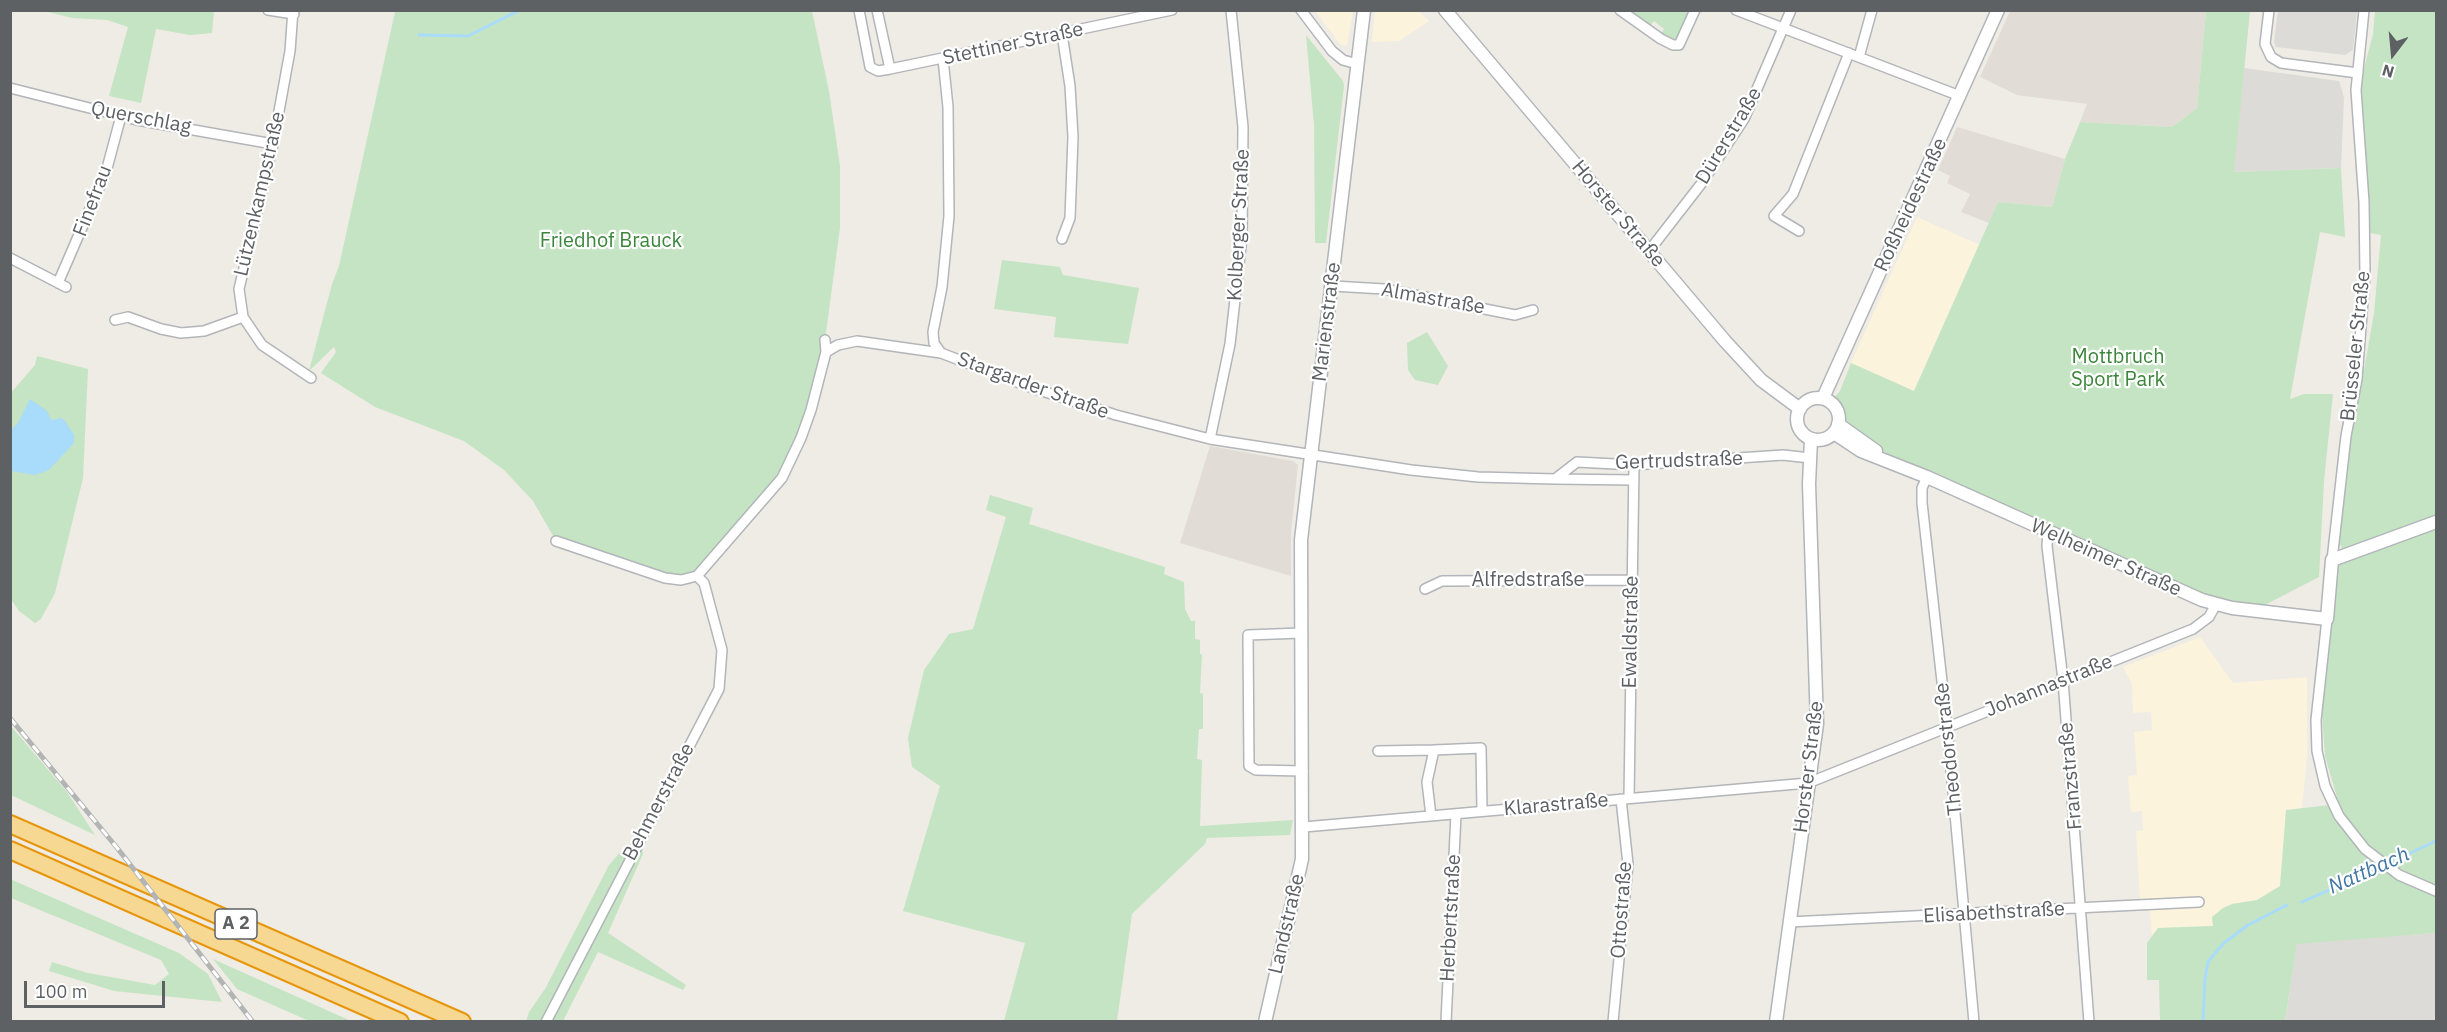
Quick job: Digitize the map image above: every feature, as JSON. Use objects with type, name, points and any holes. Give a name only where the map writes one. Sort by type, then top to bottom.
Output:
[{"type":"highway","name":"A 2","points":[[10,824],[462,1022]]},
{"type":"highway","name":"A 2","points":[[10,850],[400,1022]]},
{"type":"street","name":"Lützenkampstraße","points":[[267,10],[294,12],[290,51],[273,144],[239,289],[243,317],[262,345],[311,378]]},
{"type":"street","points":[[859,10],[870,67],[878,71],[890,69],[877,10]]},
{"type":"street","name":"Stettiner Straße","points":[[890,69],[1172,10]]},
{"type":"street","name":"Kolberger Straße","points":[[1210,439],[1230,344],[1242,237],[1243,127],[1231,10]]},
{"type":"street","points":[[1301,10],[1332,51],[1343,60],[1357,64]]},
{"type":"street","name":"Marienstraße","points":[[1304,826],[1300,633],[1302,540],[1364,10]]},
{"type":"street","name":"Horster Straße","points":[[1445,10],[1761,380],[1800,409]]},
{"type":"street","points":[[1620,10],[1673,45],[1679,45],[1695,10]]},
{"type":"street","points":[[1736,10],[1960,96]]},
{"type":"street","name":"Dürerstraße","points":[[1649,250],[1730,142],[1744,119],[1791,10]]},
{"type":"street","points":[[1859,57],[1872,10]]},
{"type":"street","name":"Roßheidestraße","points":[[1823,398],[1998,10]]},
{"type":"street","points":[[2269,10],[2265,44],[2271,57],[2281,63],[2358,73]]},
{"type":"street","name":"Brüsseler Straße","points":[[2327,619],[2346,436],[2357,379],[2365,274],[2364,202],[2356,90],[2364,10]]},
{"type":"street","points":[[1062,34],[1070,86],[1073,144],[1070,218],[1062,239]]},
{"type":"street","points":[[1799,231],[1785,225],[1774,216],[1793,194],[1849,53]]},
{"type":"street","name":"Stargarder Straße","points":[[943,59],[949,118],[949,216],[942,287],[933,332],[934,343],[941,353],[1030,387],[1116,415],[1210,439],[1311,456]]},
{"type":"street","name":"Querschlag","points":[[10,88],[137,120],[273,144]]},
{"type":"street","name":"Finefrau","points":[[10,258],[62,285],[94,203],[121,116]]},
{"type":"street","name":"Almastraße","points":[[1333,286],[1384,289],[1515,315],[1533,310]]},
{"type":"street","points":[[115,320],[128,317],[161,329],[182,333],[204,331],[243,317]]},
{"type":"street","points":[[556,541],[665,579],[681,580],[697,576],[782,478],[801,438],[826,352],[825,340]]},
{"type":"street","points":[[826,352],[838,345],[857,341],[941,353]]},
{"type":"street","points":[[1823,398],[1835,406],[1836,428],[1821,440],[1811,439],[1799,428],[1800,409],[1810,399],[1823,398]]},
{"type":"street","name":"Welheimer Straße","points":[[1836,428],[1861,451],[1927,477],[2048,532],[2212,611],[2327,619]]},
{"type":"street","name":"Horster Straße","points":[[1776,1022],[1817,724],[1811,439]]},
{"type":"street","name":"Gertrudstraße","points":[[1555,479],[1577,462],[1634,465],[1783,455],[1810,458]]},
{"type":"street","name":"Gertrudstraße","points":[[1311,456],[1478,477],[1634,480]]},
{"type":"street","name":"Ewaldstraße","points":[[1625,799],[1634,465]]},
{"type":"street","name":"Theodorstraße","points":[[1927,477],[1922,489],[1922,503],[1947,726],[1974,1022]]},
{"type":"street","points":[[2332,560],[2436,522]]},
{"type":"street","name":"Franzstraße","points":[[2048,532],[2063,680],[2089,1022]]},
{"type":"street","name":"Behmerstraße","points":[[546,1022],[719,689],[722,650],[706,591],[697,576]]},
{"type":"street","name":"Alfredstraße","points":[[1425,590],[1442,581],[1632,580]]},
{"type":"street","name":"Johannastraße","points":[[1808,783],[2193,629],[2212,611]]},
{"type":"street","points":[[2327,619],[2316,720],[2317,751],[2325,786],[2339,816],[2368,851],[2399,875],[2436,891]]},
{"type":"street","points":[[1300,633],[1248,635],[1249,766],[1256,770],[1303,771]]},
{"type":"street","points":[[1378,750],[1481,748],[1482,811]]},
{"type":"street","points":[[1431,816],[1427,782],[1434,750]]},
{"type":"street","name":"Klarastraße","points":[[1304,826],[1808,783]]},
{"type":"street","name":"Ottostraße","points":[[1613,1022],[1628,864],[1625,799]]},
{"type":"street","name":"Herbertstraße","points":[[1446,1022],[1456,814]]},
{"type":"street","name":"Landstraße","points":[[1265,1022],[1302,860],[1304,826]]},
{"type":"street","name":"Elisabethstraße","points":[[1789,922],[2199,902]]},
{"type":"shaded area","points":[[2278,10],[2357,11],[2353,50],[2345,55],[2276,47],[2274,42]]},
{"type":"shaded area","points":[[1315,11],[1353,11],[1347,45],[1341,45]]},
{"type":"shaded area","points":[[1375,11],[1419,11],[1429,21],[1399,41],[1372,42]]},
{"type":"shaded area","points":[[2010,11],[2206,11],[2197,108],[2172,127],[2080,122],[2087,104],[2017,95],[1980,77]]},
{"type":"shaded area","points":[[2244,68],[2339,81],[2344,97],[2341,168],[2233,172]]},
{"type":"shaded area","points":[[1957,127],[2065,159],[2052,207],[1998,202],[1989,223],[1961,212],[1970,194],[1947,183],[1950,176],[1938,170]]},
{"type":"shaded area","points":[[1917,217],[1980,245],[1914,391],[1851,363]]},
{"type":"shaded area","points":[[1210,446],[1293,461],[1298,465],[1291,533],[1291,576],[1180,543]]},
{"type":"shaded area","points":[[2200,637],[2233,683],[2307,677],[2307,758],[2302,808],[2286,811],[2280,886],[2257,900],[2232,904],[2213,926],[2158,928],[2152,936],[2149,899],[2140,899],[2136,831],[2143,830],[2142,811],[2131,812],[2128,776],[2137,775],[2134,732],[2152,730],[2151,712],[2133,713],[2132,684],[2123,667]]},
{"type":"shaded area","points":[[2436,933],[2436,1021],[2285,1022],[2297,943]]},
{"type":"green space","name":"Friedhof Brauck","points":[[418,10],[812,11],[829,91],[840,166],[840,228],[825,340],[826,352],[791,459],[706,568],[681,580],[556,541],[533,501],[504,470],[464,441],[375,407],[321,373],[336,352],[334,347],[309,371],[339,266],[395,12]]},
{"type":"green space","points":[[44,11],[214,11],[212,33],[190,35],[156,29],[141,103],[109,96],[128,27],[107,20],[72,18]]},
{"type":"green space","points":[[1627,11],[1691,11],[1677,39],[1673,40],[1661,35],[1664,29],[1654,21],[1650,26]]},
{"type":"green space","name":"Mottbruch Sport Park","points":[[2206,11],[2250,11],[2234,172],[2341,168],[2345,237],[2320,232],[2290,399],[2304,394],[2333,394],[2324,481],[2319,577],[2255,610],[2215,604],[1895,459],[1843,424],[1842,411],[1833,399],[1840,391],[1851,363],[1914,391],[1998,202],[2052,207],[2065,159],[2080,122],[2172,127],[2197,108]]},
{"type":"green space","points":[[2375,11],[2436,11],[2436,515],[2342,550],[2341,545],[2334,549],[2356,374],[2364,370],[2374,313],[2381,235],[2369,233],[2360,84],[2373,34]]},
{"type":"green space","points":[[1306,35],[1343,81],[1344,86],[1326,243],[1315,243],[1314,125]]},
{"type":"green space","points":[[1002,260],[1060,267],[1063,275],[1139,288],[1128,344],[1054,337],[1056,317],[994,309]]},
{"type":"green space","points":[[1427,332],[1448,366],[1438,385],[1415,380],[1408,370],[1407,343]]},
{"type":"green space","points":[[37,356],[88,369],[83,478],[55,593],[41,619],[35,623],[19,611],[11,599],[10,394],[35,365]]},
{"type":"green space","points":[[990,495],[1033,508],[1029,524],[1165,567],[1164,574],[1184,582],[1185,609],[1191,621],[1195,621],[1195,639],[1200,640],[1200,654],[1202,654],[1200,693],[1203,694],[1203,729],[1199,729],[1197,759],[1202,760],[1200,826],[1293,820],[1290,835],[1207,838],[1205,844],[1132,914],[1117,1021],[1004,1021],[1025,943],[903,911],[940,786],[912,767],[908,738],[924,670],[949,634],[973,629],[1006,517],[986,510]]},
{"type":"green space","points":[[2436,523],[2436,933],[2297,944],[2285,1021],[2160,1021],[2159,980],[2147,980],[2147,943],[2158,928],[2213,926],[2212,917],[2223,908],[2232,904],[2257,900],[2280,886],[2286,810],[2339,804],[2325,756],[2322,714],[2334,561]]},
{"type":"green space","points":[[10,725],[67,792],[95,835],[11,795]]},
{"type":"green space","points":[[641,836],[643,854],[608,933],[686,985],[683,990],[598,952],[563,1021],[526,1022],[529,1012],[545,989],[609,865],[623,849]]},
{"type":"green space","points":[[10,879],[179,953],[208,974],[222,1002],[114,991],[49,971],[52,962],[88,973],[155,985],[169,974],[161,960],[11,898]]},
{"type":"green space","points":[[213,959],[351,1021],[309,1021],[237,989]]},
{"type":"water","points":[[30,399],[47,411],[51,420],[61,418],[65,421],[74,435],[74,443],[49,470],[35,475],[11,471],[11,430],[18,423]]},
{"type":"waterway","points":[[419,35],[468,36],[520,10]]},
{"type":"waterway","name":"Nattbach","points":[[2389,863],[2436,841]]},
{"type":"waterway","name":"Nattbach","points":[[2302,902],[2383,866]]},
{"type":"waterway","name":"Nattbach","points":[[2203,1022],[2208,962],[2224,943],[2248,925],[2287,905]]},
{"type":"railway","points":[[10,718],[118,849],[253,1022]]}]
